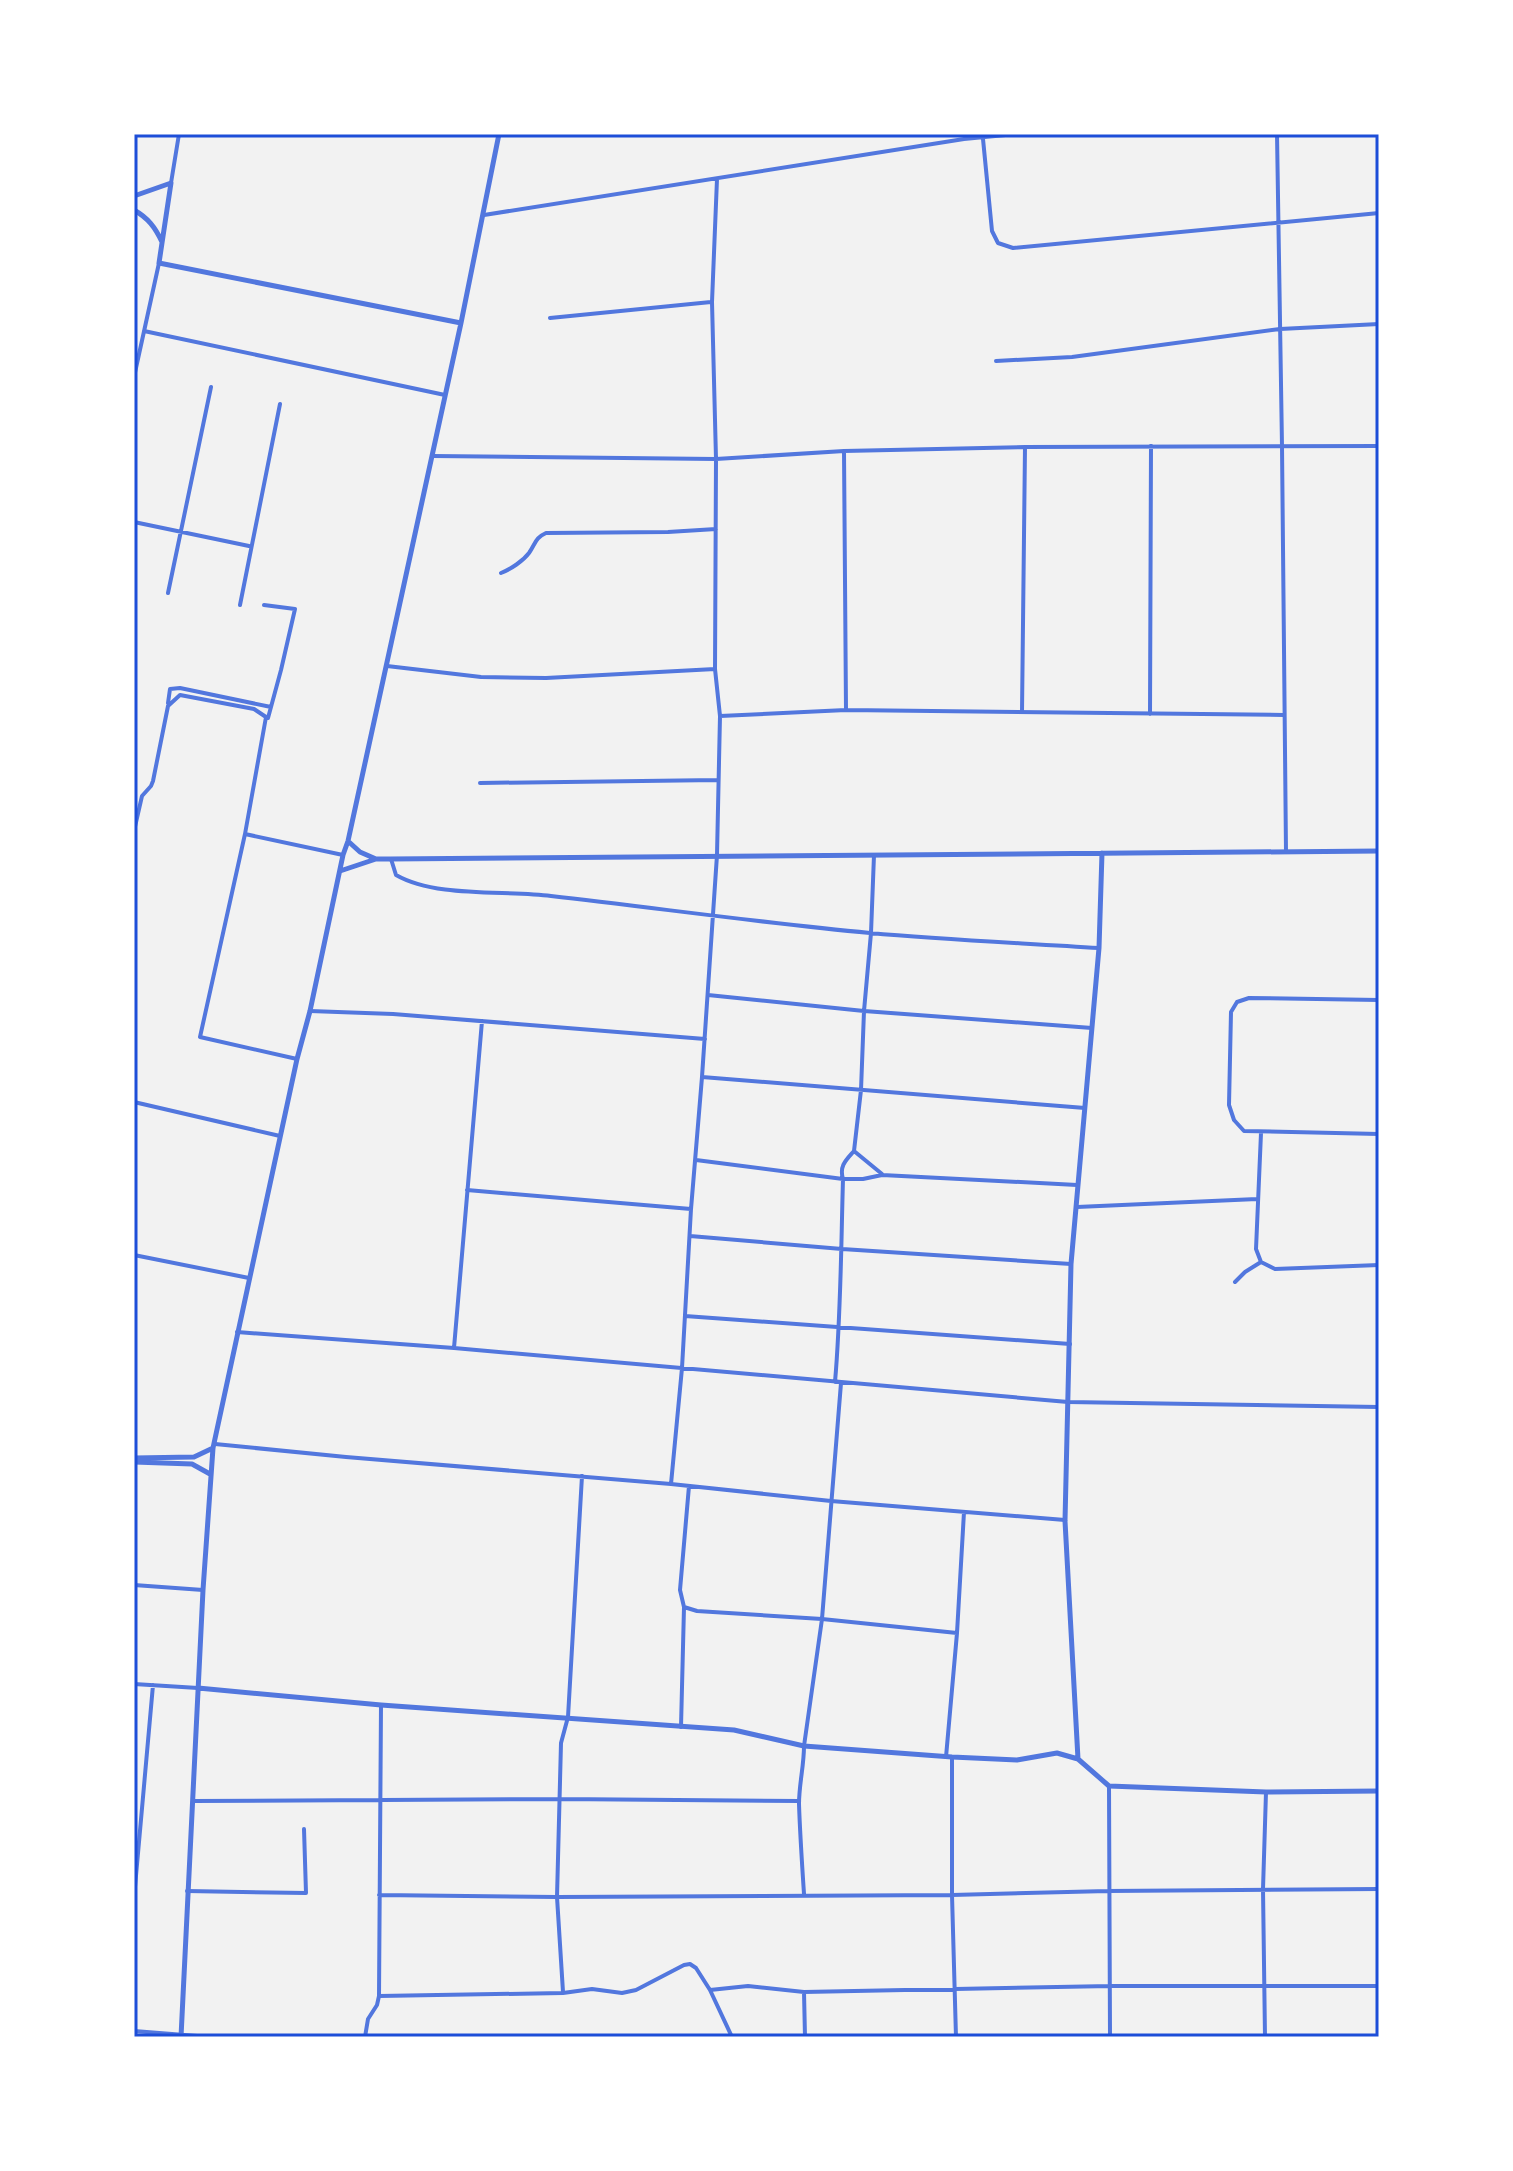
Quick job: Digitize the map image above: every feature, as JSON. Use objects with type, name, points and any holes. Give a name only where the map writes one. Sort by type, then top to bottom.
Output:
[{"type":"street","points":[[134,377],[159,263],[179,134]]},
{"type":"street","points":[[181,2036],[203,1590],[214,1446],[297,1059],[387,666],[499,134]]},
{"type":"street","points":[[484,215],[964,136],[983,138],[1016,134]]},
{"type":"street","points":[[1277,134],[1286,852]]},
{"type":"street","points":[[983,138],[992,231],[998,243],[1013,248],[1379,213]]},
{"type":"street","points":[[671,1484],[682,1368],[717,855],[720,716],[715,669],[716,459],[712,302],[717,179]]},
{"type":"street","points":[[134,196],[171,183]]},
{"type":"street","points":[[134,210],[156,228],[162,243]]},
{"type":"street","points":[[159,263],[461,323]]},
{"type":"street","points":[[550,318],[712,302]]},
{"type":"street","points":[[996,361],[1072,357],[1280,329],[1379,324]]},
{"type":"street","points":[[144,331],[445,395]]},
{"type":"street","points":[[168,593],[211,387]]},
{"type":"street","points":[[240,605],[280,404]]},
{"type":"street","points":[[1150,714],[1151,446]]},
{"type":"street","points":[[432,456],[716,459],[844,451],[1025,447],[1379,446]]},
{"type":"street","points":[[1022,712],[1025,447]]},
{"type":"street","points":[[844,451],[846,710]]},
{"type":"street","points":[[134,522],[250,546]]},
{"type":"street","points":[[501,573],[528,554],[536,538],[546,533],[716,529]]},
{"type":"street","points":[[264,605],[295,609],[265,728],[200,1037],[297,1059]]},
{"type":"street","points":[[387,666],[481,677],[546,678],[715,669]]},
{"type":"street","points":[[134,831],[141,800],[153,781],[170,689],[180,688],[271,707]]},
{"type":"street","points":[[168,706],[180,695],[254,709],[266,717],[265,728]]},
{"type":"street","points":[[720,716],[846,710],[1284,715]]},
{"type":"street","points":[[480,783],[718,780]]},
{"type":"street","points":[[134,799],[141,800]]},
{"type":"street","points":[[245,834],[343,855]]},
{"type":"street","points":[[348,841],[360,852],[376,859]]},
{"type":"street","points":[[340,871],[376,859],[1379,851]]},
{"type":"street","points":[[1078,1759],[1065,1521],[1071,1264],[1093,1028],[1102,853]]},
{"type":"street","points":[[804,1895],[799,1801],[822,1619],[831,1501],[840,1328],[841,1171],[854,1151],[861,1090],[874,855]]},
{"type":"street","points":[[394,859],[396,875],[418,885],[547,895],[712,917],[871,933],[1099,948]]},
{"type":"street","points":[[708,995],[864,1011],[1093,1028]]},
{"type":"street","points":[[1379,1000],[1249,998],[1237,1002],[1231,1012],[1229,1105],[1234,1120],[1244,1131],[1379,1134]]},
{"type":"street","points":[[310,1011],[393,1014],[705,1039]]},
{"type":"street","points":[[454,1348],[482,1021]]},
{"type":"street","points":[[702,1077],[1085,1108]]},
{"type":"street","points":[[134,1102],[281,1136]]},
{"type":"street","points":[[1261,1133],[1256,1249],[1261,1262],[1275,1269],[1379,1265]]},
{"type":"street","points":[[854,1151],[882,1175]]},
{"type":"street","points":[[696,1160],[843,1179],[882,1175],[1077,1185]]},
{"type":"street","points":[[467,1190],[691,1209]]},
{"type":"street","points":[[1077,1207],[1257,1199]]},
{"type":"street","points":[[690,1236],[1071,1264]]},
{"type":"street","points":[[134,1255],[249,1278]]},
{"type":"street","points":[[1235,1282],[1261,1262]]},
{"type":"street","points":[[685,1316],[1070,1344]]},
{"type":"street","points":[[237,1332],[1068,1402],[1379,1407]]},
{"type":"street","points":[[134,1460],[194,1457],[214,1446],[582,1476],[1065,1521]]},
{"type":"street","points":[[134,1460],[192,1464],[210,1474]]},
{"type":"street","points":[[563,1993],[557,1897],[561,1743],[568,1717],[582,1476]]},
{"type":"street","points":[[681,1727],[684,1607],[680,1590],[689,1486]]},
{"type":"street","points":[[956,2037],[949,1757],[964,1512]]},
{"type":"street","points":[[134,1585],[203,1590]]},
{"type":"street","points":[[684,1607],[697,1611],[822,1619],[957,1633]]},
{"type":"street","points":[[134,1684],[734,1730],[804,1746],[949,1757],[1017,1760],[1057,1753],[1078,1759],[1109,1786],[1266,1792],[1379,1791]]},
{"type":"street","points":[[134,1898],[153,1685]]},
{"type":"street","points":[[365,2037],[368,2019],[379,1996],[381,1705]]},
{"type":"street","points":[[1109,1786],[1110,2037]]},
{"type":"street","points":[[1265,2037],[1263,1889],[1266,1792]]},
{"type":"street","points":[[193,1801],[799,1801]]},
{"type":"street","points":[[187,1891],[306,1893],[304,1829]]},
{"type":"street","points":[[379,1895],[952,1895],[1379,1889]]},
{"type":"street","points":[[379,1996],[563,1993],[592,1989],[622,1993],[636,1990],[690,1964],[710,1990],[732,2037]]},
{"type":"street","points":[[710,1990],[748,1986],[804,1992],[1111,1986],[1379,1986]]},
{"type":"street","points":[[804,1992],[805,2037]]},
{"type":"street","points":[[134,2031],[210,2037]]}]
